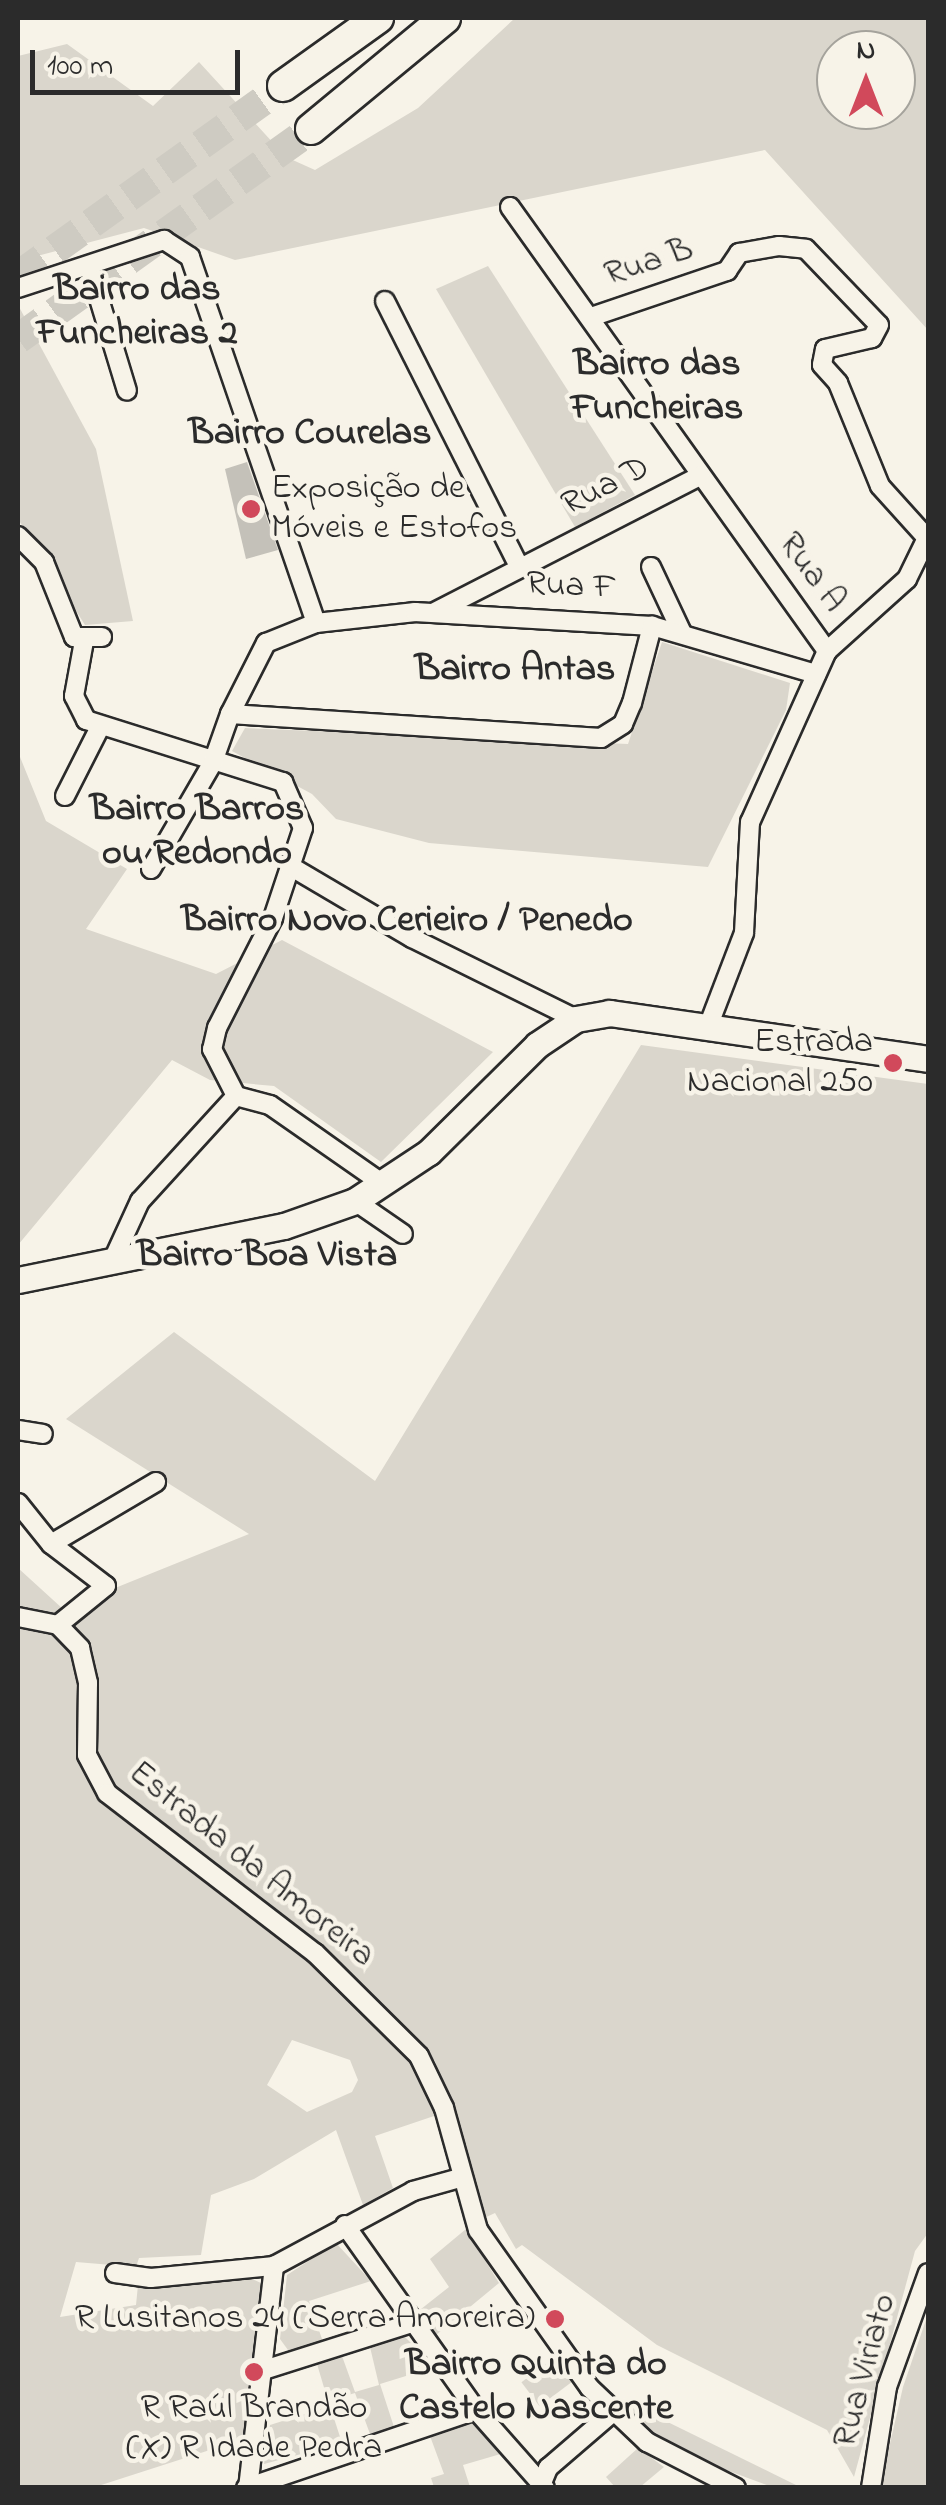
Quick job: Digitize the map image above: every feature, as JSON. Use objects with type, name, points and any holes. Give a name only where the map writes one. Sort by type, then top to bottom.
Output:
[{"type":"highway","points":[[283,86],[378,18]]},
{"type":"highway","points":[[312,129],[434,27],[456,18]]},
{"type":"main road","points":[[18,1280],[284,1226],[355,1201],[429,1152],[536,1044],[576,1019],[609,1013],[928,1059]]},
{"type":"street","name":"Rua A","points":[[510,207],[828,652],[750,822],[744,933],[708,1027]]},
{"type":"street","points":[[18,288],[90,269],[164,240],[176,244],[190,258],[316,623]]},
{"type":"street","name":"Rua B","points":[[591,316],[727,271],[739,254],[761,247],[806,249],[879,325],[872,338],[825,349],[822,365],[838,383],[880,486],[927,538],[907,578],[828,652]]},
{"type":"street","points":[[90,269],[127,390]]},
{"type":"street","points":[[384,301],[520,566]]},
{"type":"street","name":"Rua D","points":[[435,612],[700,476]]},
{"type":"street","points":[[18,536],[44,562],[59,614],[93,639],[74,696],[78,713],[100,727],[283,782],[303,828],[290,866],[216,1028],[212,1049],[236,1096],[270,1105],[382,1183]]},
{"type":"street","points":[[650,566],[682,633]]},
{"type":"street","name":"Rua F","points":[[150,869],[213,762],[230,714],[266,643],[316,623],[435,612],[652,626],[816,674]]},
{"type":"street","points":[[230,714],[601,738],[623,724],[652,626]]},
{"type":"street","points":[[65,796],[100,727]]},
{"type":"street","points":[[290,866],[412,938],[576,1019]]},
{"type":"street","points":[[113,1260],[140,1201],[236,1096]]},
{"type":"street","points":[[355,1201],[403,1234]]},
{"type":"street","points":[[18,1430],[42,1434]]},
{"type":"street","points":[[50,1544],[156,1482]]},
{"type":"street","points":[[18,1504],[50,1544],[106,1586],[58,1625],[18,1617]]},
{"type":"street","name":"Estrada da Amoreira","points":[[58,1625],[86,1664],[86,1750],[98,1782],[171,1849],[238,1889],[316,1953],[412,2048],[440,2094],[460,2178],[494,2257],[612,2413],[674,2460],[736,2488]]},
{"type":"street","points":[[115,2274],[151,2278],[274,2266],[424,2187],[460,2178]]},
{"type":"street","points":[[346,2225],[476,2410],[543,2486]]},
{"type":"street","points":[[274,2266],[267,2368],[247,2487],[476,2410]]},
{"type":"street","name":"Rua Viriato","points":[[867,2488],[888,2386],[928,2276]]},
{"type":"street","points":[[267,2368],[412,2323]]},
{"type":"street","points":[[543,2486],[548,2468],[612,2413]]},
{"type":"shaded area","points":[[515,18],[928,18],[928,330],[765,150],[235,260],[144,228],[18,261],[18,56],[67,44],[153,106],[199,62],[286,157],[315,170],[418,108]]},
{"type":"shaded area","points":[[488,266],[635,495],[575,527],[436,289]]},
{"type":"shaded area","points":[[18,305],[96,449],[133,621],[85,625],[18,519]]},
{"type":"shaded area","points":[[662,642],[790,683],[786,710],[708,867],[429,843],[336,819],[312,794],[232,751],[245,728],[628,744]]},
{"type":"shaded area","points":[[18,752],[46,821],[127,869],[86,929],[216,974],[282,940],[493,1052],[381,1162],[274,1086],[210,1080],[172,1060],[18,1245]]},
{"type":"shaded area","points":[[641,1045],[928,1084],[928,2233],[915,2251],[854,2477],[827,2430],[657,2345],[522,2245],[516,2249],[495,2213],[482,2219],[435,2061],[336,1960],[327,1977],[403,2046],[437,2115],[375,2136],[393,2188],[363,2205],[336,2130],[254,2179],[211,2195],[201,2255],[139,2258],[136,2267],[76,2262],[60,2317],[136,2305],[138,2285],[248,2277],[263,2284],[244,2439],[95,2487],[18,2487],[18,1568],[63,1609],[249,1534],[66,1419],[174,1332],[375,1481]],"holes":[[[292,2040],[350,2060],[358,2080],[352,2092],[307,2112],[267,2085]]]},
{"type":"shaded area","points":[[466,2229],[499,2283],[436,2335],[416,2313],[449,2287],[430,2259]]},
{"type":"shaded area","points":[[336,2243],[371,2281],[309,2301],[323,2342],[288,2350],[280,2339],[287,2275]]},
{"type":"shaded area","points":[[928,2314],[928,2487],[880,2487],[903,2387]]},
{"type":"shaded area","points":[[401,2333],[435,2367],[380,2384],[394,2427],[370,2434],[355,2393],[328,2401],[317,2364],[342,2356],[355,2392],[379,2385],[370,2347]]},
{"type":"shaded area","points":[[555,2357],[573,2381],[540,2406],[521,2382]]},
{"type":"shaded area","points":[[633,2405],[800,2487],[772,2487],[702,2461],[664,2442],[628,2410]]},
{"type":"shaded area","points":[[330,2406],[342,2443],[264,2464],[270,2425]]},
{"type":"shaded area","points":[[474,2420],[504,2453],[463,2465],[470,2487],[434,2487],[431,2478],[444,2474],[430,2436]]},
{"type":"shaded area","points":[[638,2448],[664,2467],[640,2487],[615,2487],[606,2477]]},
{"type":"building","name":"Exposição de Móveis e Estofos","points":[[247,462],[278,550],[246,559],[225,469]]},
{"type":"tunnel","points":[[18,276],[283,86]]},
{"type":"tunnel","points":[[18,339],[311,129]]},
{"type":"place","name":"Exposição de Móveis e Estofos","points":[[251,509]]},
{"type":"place","name":"Estrada Nacional 250","points":[[893,1063]]},
{"type":"place","name":"R Lusitanos 24 (Serra Amoreira)","points":[[555,2319]]},
{"type":"place","name":"R Raúl Brandão (X) R Idade Pedra","points":[[254,2372]]},
{"type":"district","name":"Bairro das Funcheiras 2","points":[[137,313]]},
{"type":"district","name":"Bairro das Funcheiras","points":[[657,388]]},
{"type":"district","name":"Bairro Courelas","points":[[310,435]]},
{"type":"district","name":"Bairro Antas","points":[[515,671]]},
{"type":"district","name":"Bairro Barros ou Redondo","points":[[197,833]]},
{"type":"district","name":"Bairro Novo Cerieiro / Penedo","points":[[407,922]]},
{"type":"district","name":"Bairro Boa Vista","points":[[267,1257]]},
{"type":"district","name":"Bairro Quinta do Castelo Nascente","points":[[536,2388]]}]
